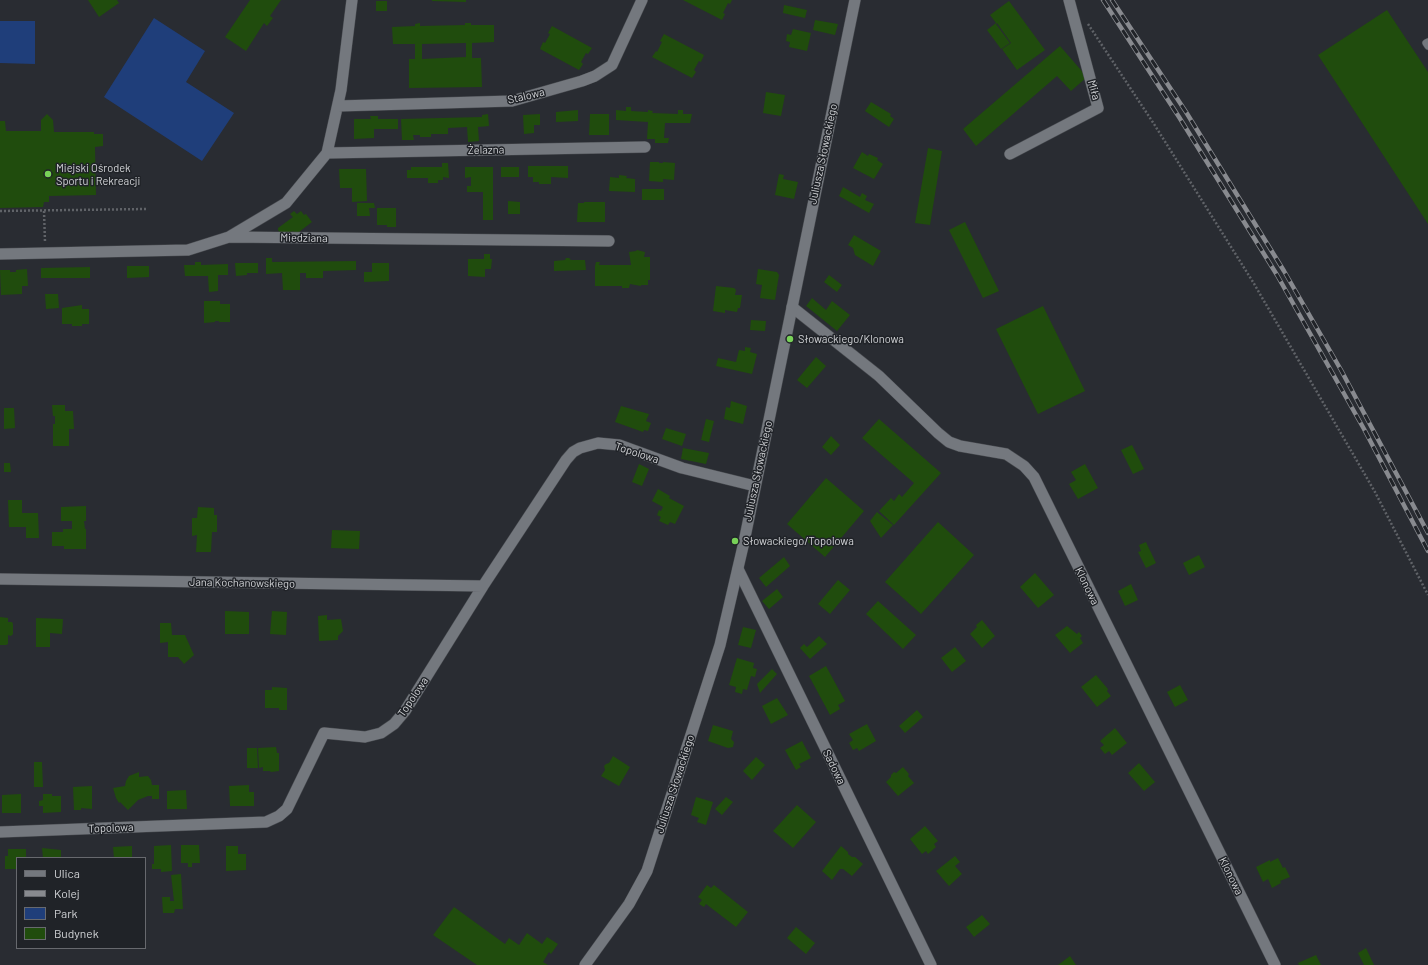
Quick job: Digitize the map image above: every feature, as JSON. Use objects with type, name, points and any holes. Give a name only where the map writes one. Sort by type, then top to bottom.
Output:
[{"type":"street","points":[[229,237],[286,204],[327,153],[344,72],[352,0]]},
{"type":"street","name":"Stalowa","points":[[338,106],[512,101],[582,81],[595,76],[612,65],[642,0]]},
{"type":"street","name":"Juliusza Słowackiego","points":[[585,965],[629,904],[647,871],[720,645],[738,569],[855,0]]},
{"type":"street","name":"Miła","points":[[1010,154],[1098,108],[1069,0]]},
{"type":"street","name":"Żelazna","points":[[327,153],[645,147]]},
{"type":"street","name":"Miedziana","points":[[0,254],[188,250],[229,237],[609,241]]},
{"type":"street","name":"Klonowa","points":[[792,307],[880,376],[944,438],[960,446],[1006,454],[1024,466],[1034,477],[1275,965]]},
{"type":"street","name":"Topolowa","points":[[0,832],[266,822],[279,816],[286,808],[324,733],[365,737],[381,733],[394,724],[405,711],[483,586],[566,460],[573,452],[588,445],[598,443],[619,446],[682,468],[755,486]]},
{"type":"street","name":"Sadowa","points":[[738,569],[931,965]]},
{"type":"street","name":"Jana Kochanowskiego","points":[[0,579],[483,586]]},
{"type":"lane","points":[[1428,42],[1426,43],[1428,46]]},
{"type":"path","points":[[1085,20],[1253,282],[1375,492],[1428,595]]},
{"type":"path","points":[[0,211],[146,210]]},
{"type":"path","points":[[44,211],[45,253]]},
{"type":"green space","points":[[154,18],[205,51],[186,82],[234,113],[202,161],[104,97]]},
{"type":"green space","points":[[0,21],[35,21],[35,64],[0,63]]},
{"type":"building","points":[[88,0],[117,0],[119,3],[99,17]]},
{"type":"building","points":[[250,0],[281,0],[270,16],[273,18],[267,26],[264,23],[246,51],[225,37]]},
{"type":"building","points":[[466,0],[466,2],[432,1]]},
{"type":"building","points":[[683,0],[732,0],[730,4],[728,3],[723,13],[725,14],[722,20]]},
{"type":"building","points":[[376,1],[387,1],[387,11],[376,11]]},
{"type":"building","points":[[1009,1],[1045,50],[1017,70],[1002,49],[1011,43],[997,23],[996,24],[1010,43],[1001,49],[987,30],[996,23],[990,15]]},
{"type":"building","points":[[784,5],[807,10],[805,18],[783,13]]},
{"type":"building","points":[[1387,10],[1428,72],[1428,224],[1318,55]]},
{"type":"building","points":[[815,20],[838,24],[835,35],[813,30]]},
{"type":"building","points":[[420,23],[420,26],[465,25],[465,23],[471,23],[471,25],[494,25],[494,42],[472,43],[472,58],[481,58],[482,87],[409,88],[409,59],[415,59],[415,44],[393,44],[392,27],[415,26],[415,24]],"holes":[[[466,43],[466,57],[422,59],[422,44]]]},
{"type":"building","points":[[552,26],[592,48],[588,54],[586,53],[581,62],[583,64],[579,70],[540,49],[543,42],[545,43],[550,34],[548,33]]},
{"type":"building","points":[[793,29],[811,33],[807,51],[789,47],[790,42],[786,41],[787,34],[791,35]]},
{"type":"building","points":[[664,34],[704,55],[701,62],[699,61],[694,70],[696,72],[692,78],[652,57],[656,51],[657,52]]},
{"type":"building","points":[[1060,46],[1087,77],[1071,91],[1057,76],[976,146],[963,129]]},
{"type":"building","points":[[766,92],[785,95],[781,116],[763,113]]},
{"type":"building","points":[[871,102],[891,114],[890,116],[894,119],[889,127],[865,111]]},
{"type":"building","points":[[626,107],[631,107],[631,111],[648,112],[648,110],[653,111],[652,113],[678,114],[678,110],[683,110],[683,114],[692,114],[690,123],[665,123],[664,138],[669,138],[668,143],[655,143],[655,139],[647,139],[648,122],[616,120],[616,110],[626,111]]},
{"type":"building","points":[[578,110],[578,121],[556,122],[556,112]]},
{"type":"building","name":"Miejski Ośrodek Sportu i Rekreacji","points":[[47,114],[53,120],[54,132],[94,132],[94,134],[103,134],[103,146],[95,147],[96,195],[49,196],[49,202],[44,202],[43,207],[0,208],[0,121],[5,121],[6,131],[41,131],[41,120]]},
{"type":"building","points":[[488,114],[489,126],[478,127],[479,141],[468,142],[467,127],[448,128],[448,134],[431,134],[431,137],[420,137],[420,135],[413,135],[414,140],[402,140],[401,119],[482,117],[482,115]]},
{"type":"building","points":[[540,114],[540,125],[534,125],[534,133],[524,134],[523,115]]},
{"type":"building","points":[[590,114],[609,114],[609,135],[589,135]]},
{"type":"building","points":[[370,116],[378,116],[378,119],[398,119],[398,129],[374,129],[374,138],[354,139],[354,119],[371,119]]},
{"type":"building","points":[[928,148],[942,151],[930,225],[915,223]]},
{"type":"building","points":[[862,152],[868,156],[869,154],[878,158],[877,160],[883,164],[874,179],[853,168]]},
{"type":"building","points":[[650,162],[675,163],[674,180],[663,179],[663,182],[649,181]]},
{"type":"building","points":[[442,163],[448,163],[449,178],[443,177],[443,180],[438,180],[438,183],[428,183],[428,178],[407,178],[407,170],[411,170],[411,167],[442,167]]},
{"type":"building","points":[[528,166],[568,166],[568,178],[551,177],[551,184],[539,184],[539,182],[533,182],[533,177],[528,177]]},
{"type":"building","points":[[465,167],[493,167],[493,220],[483,220],[483,192],[467,192],[467,186],[471,186],[471,177],[465,178]]},
{"type":"building","points":[[501,167],[519,167],[519,177],[501,177]]},
{"type":"building","points":[[339,169],[366,169],[367,201],[352,202],[352,188],[340,188]]},
{"type":"building","points":[[779,174],[784,175],[783,179],[798,182],[794,199],[775,195]]},
{"type":"building","points":[[619,175],[627,176],[626,178],[635,179],[635,192],[609,191],[610,177],[619,178]]},
{"type":"building","points":[[843,187],[860,197],[862,193],[867,196],[865,200],[874,204],[869,213],[839,196]]},
{"type":"building","points":[[642,189],[664,189],[664,200],[642,200]]},
{"type":"building","points":[[508,201],[520,202],[520,214],[508,214]]},
{"type":"building","points":[[605,202],[605,222],[577,222],[578,203]]},
{"type":"building","points":[[357,203],[374,203],[375,208],[369,208],[370,216],[357,216]]},
{"type":"building","points":[[377,208],[396,208],[396,227],[377,225]]},
{"type":"building","points":[[294,211],[297,214],[301,211],[304,215],[306,214],[312,222],[295,235],[293,231],[287,235],[285,232],[280,233],[278,228],[293,217],[290,214]]},
{"type":"building","points":[[965,222],[999,291],[983,298],[949,230]]},
{"type":"building","points":[[854,235],[881,251],[873,266],[855,255],[853,248],[848,245]]},
{"type":"building","points":[[637,250],[645,252],[644,257],[650,257],[650,280],[648,280],[648,285],[641,286],[630,284],[629,288],[622,288],[622,286],[595,286],[596,262],[600,262],[599,265],[631,265],[629,252]]},
{"type":"building","points":[[484,254],[490,254],[490,259],[492,259],[491,269],[485,269],[485,277],[468,276],[468,259],[484,259]]},
{"type":"building","points":[[266,258],[272,258],[272,262],[356,261],[356,270],[323,271],[323,278],[306,278],[306,273],[300,273],[300,290],[283,290],[282,273],[266,274]]},
{"type":"building","points":[[566,258],[571,260],[585,260],[586,270],[554,271],[554,261],[565,260]]},
{"type":"building","points":[[195,262],[201,262],[201,265],[228,264],[228,275],[218,275],[218,291],[209,292],[208,276],[185,276],[184,265],[195,265]]},
{"type":"building","points":[[235,263],[258,263],[258,273],[247,273],[247,275],[236,276]]},
{"type":"building","points":[[372,263],[389,263],[389,281],[364,282],[364,272],[372,272]]},
{"type":"building","points":[[127,266],[149,266],[149,277],[127,278]]},
{"type":"building","points":[[90,267],[90,278],[41,278],[41,268]]},
{"type":"building","points":[[27,269],[28,286],[22,286],[22,294],[1,295],[0,270],[10,270],[10,272],[16,272],[16,270]]},
{"type":"building","points":[[758,269],[777,272],[779,275],[775,300],[760,298],[762,285],[756,284]]},
{"type":"building","points":[[829,275],[842,285],[837,292],[824,282]]},
{"type":"building","points":[[716,286],[734,288],[736,290],[735,295],[742,295],[740,308],[738,308],[737,312],[725,310],[725,313],[713,311]]},
{"type":"building","points":[[45,294],[58,294],[59,308],[46,309]]},
{"type":"building","points":[[812,298],[826,310],[832,301],[850,315],[837,331],[806,306]]},
{"type":"building","points":[[204,301],[220,301],[220,304],[230,304],[230,322],[215,321],[204,323]]},
{"type":"building","points":[[82,305],[82,309],[89,309],[89,324],[72,326],[72,324],[62,324],[62,308]]},
{"type":"building","points":[[1043,306],[1085,391],[1038,414],[996,329]]},
{"type":"building","points":[[751,320],[766,321],[765,331],[750,330]]},
{"type":"building","points":[[745,347],[751,348],[750,352],[757,354],[752,374],[716,366],[718,358],[736,362],[739,350],[745,351]]},
{"type":"building","points":[[816,357],[826,366],[807,388],[797,380]]},
{"type":"building","points":[[731,401],[747,406],[743,424],[724,419],[726,407],[730,408]]},
{"type":"building","points":[[52,405],[65,405],[65,411],[73,411],[74,429],[69,429],[69,446],[53,446],[53,424],[55,424],[55,416],[53,416]]},
{"type":"building","points":[[621,406],[649,414],[646,421],[651,423],[648,431],[644,430],[643,432],[615,422]]},
{"type":"building","points":[[4,408],[14,408],[15,428],[4,429]]},
{"type":"building","points":[[706,419],[714,421],[709,442],[701,440]]},
{"type":"building","points":[[879,419],[941,473],[894,525],[879,511],[891,498],[894,501],[899,494],[902,497],[914,483],[862,438]]},
{"type":"building","points":[[666,428],[686,434],[682,446],[662,439]]},
{"type":"building","points":[[831,436],[840,445],[831,455],[822,447]]},
{"type":"building","points":[[1132,445],[1144,469],[1133,474],[1121,450]]},
{"type":"building","points":[[683,448],[709,453],[706,464],[681,459]]},
{"type":"building","points":[[4,463],[10,463],[11,472],[4,472]]},
{"type":"building","points":[[639,464],[649,469],[642,486],[632,482]]},
{"type":"building","points":[[1085,464],[1098,488],[1078,499],[1069,484],[1076,480],[1071,472]]},
{"type":"building","points":[[826,478],[864,511],[825,557],[787,524]]},
{"type":"building","points":[[658,489],[670,496],[669,498],[684,506],[675,524],[670,522],[668,525],[659,521],[661,517],[657,515],[659,510],[661,511],[663,507],[652,501]]},
{"type":"building","points":[[8,500],[22,500],[22,513],[38,513],[39,538],[26,538],[26,527],[9,527]]},
{"type":"building","points":[[86,506],[86,521],[84,521],[86,529],[86,549],[64,549],[64,546],[52,546],[52,532],[63,532],[63,529],[72,529],[72,521],[61,521],[61,507]]},
{"type":"building","points":[[198,507],[214,508],[214,515],[217,515],[217,532],[212,532],[211,552],[196,552],[197,535],[192,536],[192,518],[197,518]]},
{"type":"building","points":[[877,512],[893,525],[881,538],[870,521]]},
{"type":"building","points":[[938,522],[974,555],[921,614],[885,582]]},
{"type":"building","points":[[332,530],[360,531],[359,549],[331,548]]},
{"type":"building","points":[[1146,542],[1156,563],[1146,568],[1138,552],[1141,551],[1139,545]]},
{"type":"building","points":[[1199,555],[1205,567],[1189,575],[1183,563]]},
{"type":"building","points":[[784,557],[790,566],[766,587],[759,578]]},
{"type":"building","points":[[1035,573],[1054,595],[1038,608],[1020,587]]},
{"type":"building","points":[[838,580],[850,590],[830,614],[818,604]]},
{"type":"building","points":[[1131,584],[1138,600],[1125,606],[1118,591]]},
{"type":"building","points":[[777,589],[783,597],[769,609],[762,601]]},
{"type":"building","points":[[878,601],[916,635],[903,649],[866,614]]},
{"type":"building","points":[[225,611],[249,612],[249,634],[225,634]]},
{"type":"building","points":[[272,611],[287,612],[286,635],[270,634]]},
{"type":"building","points":[[327,615],[327,620],[341,619],[343,631],[338,636],[338,640],[319,641],[318,616]]},
{"type":"building","points":[[0,617],[8,618],[8,622],[12,622],[13,624],[13,634],[11,636],[8,635],[8,644],[6,645],[0,645]]},
{"type":"building","points":[[36,618],[63,619],[62,634],[50,633],[50,647],[36,647]]},
{"type":"building","points":[[982,620],[995,636],[982,648],[970,634],[977,627],[976,625]]},
{"type":"building","points":[[160,623],[171,623],[172,635],[185,635],[194,655],[184,664],[178,657],[168,657],[168,642],[160,643]]},
{"type":"building","points":[[1067,626],[1077,634],[1079,632],[1082,636],[1080,638],[1083,643],[1070,653],[1055,635]]},
{"type":"building","points":[[743,627],[756,630],[751,648],[738,645]]},
{"type":"building","points":[[819,636],[827,644],[810,659],[800,648],[804,644],[807,647]]},
{"type":"building","points":[[955,647],[966,661],[952,672],[941,658]]},
{"type":"building","points":[[737,658],[754,663],[753,668],[757,669],[755,677],[751,676],[747,690],[743,689],[742,694],[735,692],[736,687],[729,685]]},
{"type":"building","points":[[826,666],[845,701],[838,705],[840,709],[830,715],[809,676]]},
{"type":"building","points":[[772,669],[777,674],[760,693],[757,684]]},
{"type":"building","points":[[1096,675],[1108,689],[1107,691],[1111,696],[1097,707],[1081,687]]},
{"type":"building","points":[[1180,685],[1188,700],[1175,707],[1167,692]]},
{"type":"building","points":[[272,687],[287,688],[287,710],[279,710],[279,708],[265,708],[265,690],[272,690]]},
{"type":"building","points":[[777,698],[788,715],[771,724],[762,706]]},
{"type":"building","points":[[917,710],[923,717],[905,733],[899,726]]},
{"type":"building","points":[[867,724],[876,741],[859,751],[857,748],[853,750],[849,743],[853,740],[849,734]]},
{"type":"building","points":[[713,725],[733,731],[731,739],[734,742],[733,747],[728,748],[708,741]]},
{"type":"building","points":[[1115,728],[1127,743],[1112,755],[1109,751],[1105,754],[1100,748],[1104,745],[1100,741]]},
{"type":"building","points":[[802,741],[811,758],[799,764],[801,767],[796,770],[785,750]]},
{"type":"building","points":[[276,747],[277,753],[279,753],[279,771],[263,771],[263,767],[259,768],[258,748]]},
{"type":"building","points":[[247,748],[257,748],[258,768],[247,768]]},
{"type":"building","points":[[613,756],[630,767],[619,786],[601,776],[605,770],[604,766],[609,763]]},
{"type":"building","points":[[756,757],[765,765],[752,780],[743,771]]},
{"type":"building","points":[[34,762],[42,762],[43,787],[34,787]]},
{"type":"building","points":[[1139,763],[1155,782],[1144,791],[1128,773]]},
{"type":"building","points":[[903,767],[914,783],[898,796],[886,782],[894,772],[896,773]]},
{"type":"building","points":[[139,772],[139,777],[148,776],[152,785],[159,785],[159,799],[152,799],[152,796],[148,796],[138,800],[128,810],[120,802],[119,803],[113,788],[125,786],[129,776]]},
{"type":"building","points":[[249,785],[249,792],[254,792],[254,806],[230,806],[229,786]]},
{"type":"building","points":[[92,786],[92,809],[81,808],[81,810],[74,810],[73,787]]},
{"type":"building","points":[[186,790],[187,809],[167,809],[167,791]]},
{"type":"building","points":[[21,794],[21,813],[2,813],[2,795]]},
{"type":"building","points":[[43,794],[61,796],[61,812],[43,813],[43,806],[39,806],[39,801],[43,800]]},
{"type":"building","points":[[696,797],[713,802],[706,825],[697,822],[699,818],[691,815]]},
{"type":"building","points":[[726,797],[733,802],[722,815],[715,809]]},
{"type":"building","points":[[797,805],[816,822],[793,848],[773,831]]},
{"type":"building","points":[[925,826],[938,841],[934,844],[936,847],[928,854],[926,851],[922,854],[910,839]]},
{"type":"building","points":[[171,845],[172,871],[161,872],[161,869],[152,869],[152,864],[154,864],[154,846]]},
{"type":"building","points":[[181,845],[199,845],[200,863],[192,863],[192,867],[188,867],[188,863],[181,863]]},
{"type":"building","points":[[132,846],[132,857],[114,857],[113,847]]},
{"type":"building","points":[[226,846],[238,846],[238,854],[246,854],[246,870],[226,871]]},
{"type":"building","points":[[841,846],[848,852],[848,854],[855,857],[863,864],[852,876],[843,869],[840,869],[832,880],[822,871]]},
{"type":"building","points":[[42,848],[61,850],[61,857],[43,857]]},
{"type":"building","points":[[8,849],[26,849],[26,857],[16,857],[16,869],[5,869],[5,856],[8,856]]},
{"type":"building","points":[[955,856],[960,862],[955,866],[962,874],[949,886],[936,871]]},
{"type":"building","points":[[1278,858],[1290,877],[1280,881],[1281,883],[1272,888],[1268,879],[1263,882],[1256,867]]},
{"type":"building","points":[[181,874],[183,909],[175,909],[174,913],[163,913],[162,897],[170,897],[170,901],[174,901],[171,875]]},
{"type":"building","points":[[707,885],[711,888],[714,885],[748,912],[736,927],[706,904],[704,907],[699,904],[702,900],[698,897]]},
{"type":"building","points":[[454,907],[505,944],[509,938],[519,945],[527,933],[542,944],[547,937],[558,944],[551,954],[549,952],[543,962],[548,965],[477,965],[433,935]]},
{"type":"building","points":[[982,915],[990,924],[974,937],[966,927]]},
{"type":"building","points":[[796,927],[815,943],[806,954],[787,938]]},
{"type":"building","points":[[1366,948],[1374,965],[1364,965],[1358,953]]},
{"type":"building","points":[[1316,955],[1321,965],[1299,965],[1298,963]]},
{"type":"building","points":[[1070,956],[1076,965],[1058,965]]},
{"type":"railway","points":[[1103,0],[1179,117],[1277,275],[1364,429],[1428,551]]},
{"type":"railway","points":[[1112,0],[1186,112],[1284,271],[1341,370],[1428,533]]},
{"type":"place","name":"Miejski Ośrodek Sportu i Rekreacji","points":[[48,174]]},
{"type":"place","name":"Słowackiego/Klonowa","points":[[790,339]]},
{"type":"place","name":"Słowackiego/Topolowa","points":[[735,541]]}]
